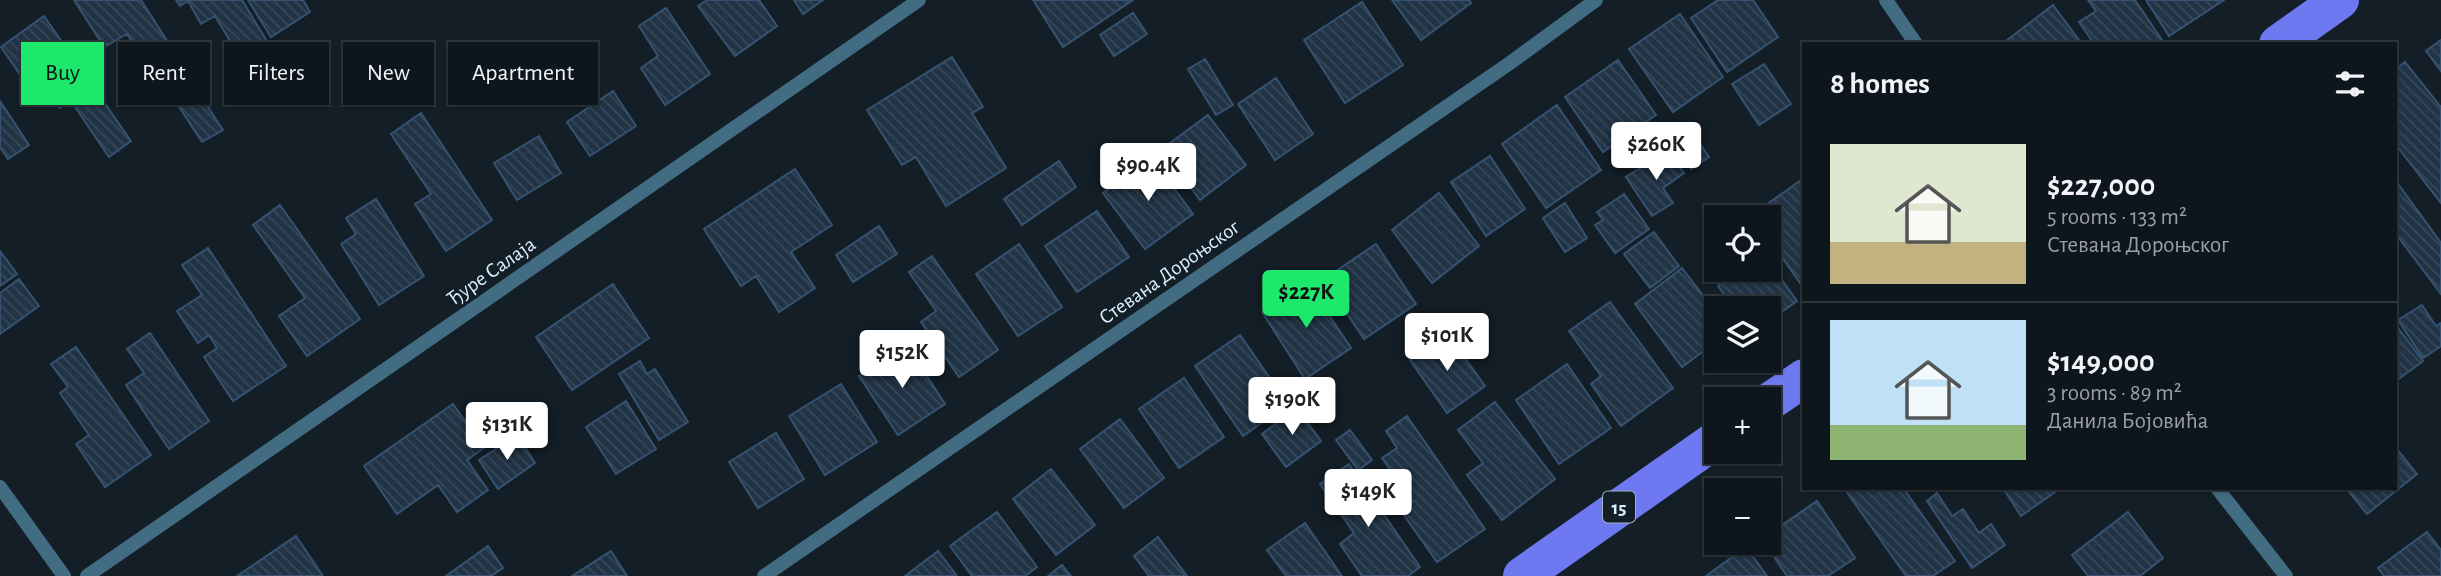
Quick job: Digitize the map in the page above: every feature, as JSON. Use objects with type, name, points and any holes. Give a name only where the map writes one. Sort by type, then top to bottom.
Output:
[{"type":"main road","points":[[2281,42],[2340,0]]},
{"type":"main road","points":[[1781,393],[1802,378]]},
{"type":"main road","name":"15","points":[[1522,576],[1704,448]]},
{"type":"street","name":"Ђуре Салаја","points":[[88,576],[919,0]]},
{"type":"street","name":"Стевана Дороњског","points":[[764,576],[1510,63],[1596,0]]},
{"type":"street","points":[[1886,0],[1915,42]]},
{"type":"street","points":[[0,487],[64,576]]},
{"type":"street","points":[[2219,490],[2286,576]]},
{"type":"building","points":[[74,0],[141,0],[168,42],[132,42],[127,34],[104,47],[104,42],[101,42]]},
{"type":"building","points":[[176,0],[242,0],[267,42],[231,42],[215,16],[201,24],[188,1],[180,6]]},
{"type":"building","points":[[248,0],[303,0],[310,12],[271,37]]},
{"type":"building","points":[[707,0],[759,0],[777,26],[735,56],[698,6]]},
{"type":"building","points":[[794,0],[823,0],[803,14]]},
{"type":"building","points":[[1033,0],[1133,0],[1063,47]]},
{"type":"building","points":[[1392,0],[1469,0],[1471,3],[1421,40]]},
{"type":"building","points":[[1718,0],[1753,0],[1778,37],[1727,72],[1691,18]]},
{"type":"building","points":[[2088,0],[2135,0],[2163,42],[2093,42],[2079,22],[2096,11]]},
{"type":"building","points":[[2146,0],[2224,0],[2169,36]]},
{"type":"building","points":[[1362,2],[1403,65],[1345,103],[1304,40]]},
{"type":"building","points":[[2053,5],[2081,42],[2005,42]]},
{"type":"building","points":[[666,8],[710,74],[665,105],[641,68],[658,56],[639,26]]},
{"type":"building","points":[[1133,13],[1147,34],[1114,56],[1100,35]]},
{"type":"building","points":[[1680,14],[1723,77],[1673,112],[1629,49]]},
{"type":"building","points":[[44,16],[62,42],[21,42],[21,76],[1,47]]},
{"type":"building","points":[[2441,40],[2441,71],[2426,51]]},
{"type":"building","points":[[952,57],[983,107],[972,113],[1006,168],[946,206],[916,157],[902,165],[867,110]]},
{"type":"building","points":[[1205,59],[1233,105],[1216,115],[1188,69]]},
{"type":"building","points":[[1618,60],[1656,115],[1603,152],[1565,97]]},
{"type":"building","points":[[2405,62],[2441,107],[2441,203],[2397,146],[2397,68]]},
{"type":"building","points":[[1764,64],[1791,104],[1759,125],[1732,84]]},
{"type":"building","points":[[1276,78],[1313,134],[1275,160],[1238,104]]},
{"type":"building","points":[[613,91],[636,126],[590,156],[567,122],[592,105],[598,105],[598,101]]},
{"type":"building","points":[[0,101],[29,145],[8,159],[0,147]]},
{"type":"building","points":[[104,102],[131,141],[109,157],[74,105],[104,105]]},
{"type":"building","points":[[178,105],[207,105],[223,130],[202,142]]},
{"type":"building","points":[[1557,105],[1601,170],[1546,208],[1502,144]]},
{"type":"building","points":[[421,113],[492,220],[446,251],[415,204],[431,194],[391,134]]},
{"type":"building","points":[[1208,115],[1246,165],[1200,200],[1162,149]]},
{"type":"building","points":[[1686,124],[1709,157],[1691,169],[1669,136]]},
{"type":"building","points":[[539,136],[561,173],[517,200],[494,163]]},
{"type":"building","points":[[1668,150],[1684,173],[1663,188],[1673,203],[1652,216],[1626,177]]},
{"type":"building","points":[[1490,156],[1525,209],[1486,236],[1451,182]]},
{"type":"building","points":[[1151,157],[1193,214],[1145,249],[1103,193]]},
{"type":"building","points":[[1059,161],[1076,187],[1022,225],[1004,199]]},
{"type":"building","points":[[795,169],[832,225],[791,252],[815,288],[779,312],[756,276],[741,286],[704,229]]},
{"type":"building","points":[[1802,179],[1802,286],[1781,255],[1781,205],[1766,205]]},
{"type":"building","points":[[2397,182],[2441,243],[2441,294],[2397,235]]},
{"type":"building","points":[[1439,193],[1479,246],[1432,283],[1392,230]]},
{"type":"building","points":[[1624,194],[1649,229],[1615,253],[1595,225],[1603,220],[1597,212]]},
{"type":"building","points":[[376,199],[424,276],[379,305],[341,244],[356,234],[346,218]]},
{"type":"building","points":[[1565,203],[1587,238],[1565,252],[1543,218]]},
{"type":"building","points":[[280,205],[360,319],[307,356],[279,316],[305,298],[253,225]]},
{"type":"building","points":[[1097,211],[1129,257],[1077,292],[1045,246]]},
{"type":"building","points":[[879,226],[897,254],[853,282],[836,255]]},
{"type":"building","points":[[1654,232],[1679,266],[1650,288],[1624,254]]},
{"type":"building","points":[[1019,244],[1062,307],[1018,336],[976,274]]},
{"type":"building","points":[[1376,244],[1416,304],[1364,339],[1324,279]]},
{"type":"building","points":[[208,248],[286,366],[233,401],[204,357],[217,348],[209,335],[198,343],[177,311],[202,295],[182,265]]},
{"type":"building","points":[[0,251],[17,274],[0,286]]},
{"type":"building","points":[[932,256],[998,350],[959,377],[921,322],[936,311],[909,272]]},
{"type":"building","points":[[1682,268],[1704,297],[1704,351],[1682,367],[1635,304]]},
{"type":"building","points":[[19,279],[39,306],[0,334],[0,293]]},
{"type":"building","points":[[1781,279],[1797,301],[1781,312],[1781,296],[1725,296],[1718,286],[1724,282],[1781,282]]},
{"type":"building","points":[[1307,282],[1351,348],[1305,379],[1262,312]]},
{"type":"building","points":[[613,284],[649,338],[572,390],[536,337]]},
{"type":"building","points":[[1610,302],[1673,388],[1621,426],[1591,384],[1601,376],[1569,331]]},
{"type":"building","points":[[2422,305],[2436,326],[2441,323],[2441,346],[2423,358],[2398,320]]},
{"type":"building","points":[[2397,326],[2423,361],[2397,380]]},
{"type":"building","points":[[150,333],[209,421],[169,449],[126,385],[144,373],[127,349]]},
{"type":"building","points":[[1448,334],[1485,386],[1447,413],[1410,360]]},
{"type":"building","points":[[1240,335],[1288,404],[1243,436],[1195,366]]},
{"type":"building","points":[[906,344],[945,404],[898,435],[859,376]]},
{"type":"building","points":[[76,347],[151,455],[105,487],[76,444],[89,435],[60,393],[68,387],[51,364]]},
{"type":"building","points":[[640,361],[647,374],[655,369],[688,422],[659,440],[619,374]]},
{"type":"building","points":[[1567,364],[1611,428],[1559,464],[1516,400]]},
{"type":"building","points":[[1184,378],[1224,437],[1179,468],[1139,409]]},
{"type":"building","points":[[841,384],[877,442],[825,475],[789,416]]},
{"type":"building","points":[[626,401],[656,449],[616,474],[586,427]]},
{"type":"building","points":[[1495,402],[1555,479],[1502,520],[1467,475],[1483,463],[1458,430]]},
{"type":"building","points":[[453,404],[484,448],[467,460],[488,490],[457,512],[438,485],[397,514],[364,466]]},
{"type":"building","points":[[1297,408],[1321,441],[1286,467],[1262,434]]},
{"type":"building","points":[[1407,416],[1485,529],[1437,562],[1401,511],[1413,502],[1382,458],[1397,448],[1386,431]]},
{"type":"building","points":[[1120,419],[1164,478],[1124,508],[1080,449]]},
{"type":"building","points":[[1350,430],[1372,460],[1358,470],[1336,440]]},
{"type":"building","points":[[776,433],[804,479],[758,508],[729,462]]},
{"type":"building","points":[[517,435],[535,463],[498,489],[479,460]]},
{"type":"building","points":[[2397,449],[2417,474],[2397,490]]},
{"type":"building","points":[[1349,464],[1420,567],[1408,576],[1362,576],[1340,544],[1354,533],[1320,484]]},
{"type":"building","points":[[1051,469],[1095,525],[1056,555],[1013,499]]},
{"type":"building","points":[[1845,490],[1904,490],[1955,561],[1933,576],[1906,576]]},
{"type":"building","points":[[2004,490],[2058,490],[2021,516]]},
{"type":"building","points":[[2348,490],[2397,490],[2367,514]]},
{"type":"building","points":[[1937,493],[1952,516],[1963,509],[1979,533],[1991,524],[2005,545],[1972,568],[1927,501]]},
{"type":"building","points":[[1817,501],[1855,558],[1828,576],[1787,576],[1773,555],[1781,555],[1781,526]]},
{"type":"building","points":[[997,512],[1037,567],[1025,576],[972,576],[950,546]]},
{"type":"building","points":[[2128,512],[2163,558],[2140,576],[2088,576],[2072,555]]},
{"type":"building","points":[[1305,523],[1342,576],[1286,576],[1267,550]]},
{"type":"building","points":[[2427,532],[2441,550],[2441,576],[2384,576],[2378,568]]},
{"type":"building","points":[[296,536],[323,576],[237,576]]},
{"type":"building","points":[[1158,537],[1187,576],[1149,576],[1134,556]]},
{"type":"building","points":[[488,546],[503,568],[491,576],[446,576]]},
{"type":"building","points":[[611,551],[627,576],[572,576]]},
{"type":"building","points":[[938,551],[957,576],[905,576]]},
{"type":"building","points":[[1735,555],[1752,555],[1767,576],[1706,576]]},
{"type":"building","points":[[1062,565],[1071,576],[1048,576]]}]
